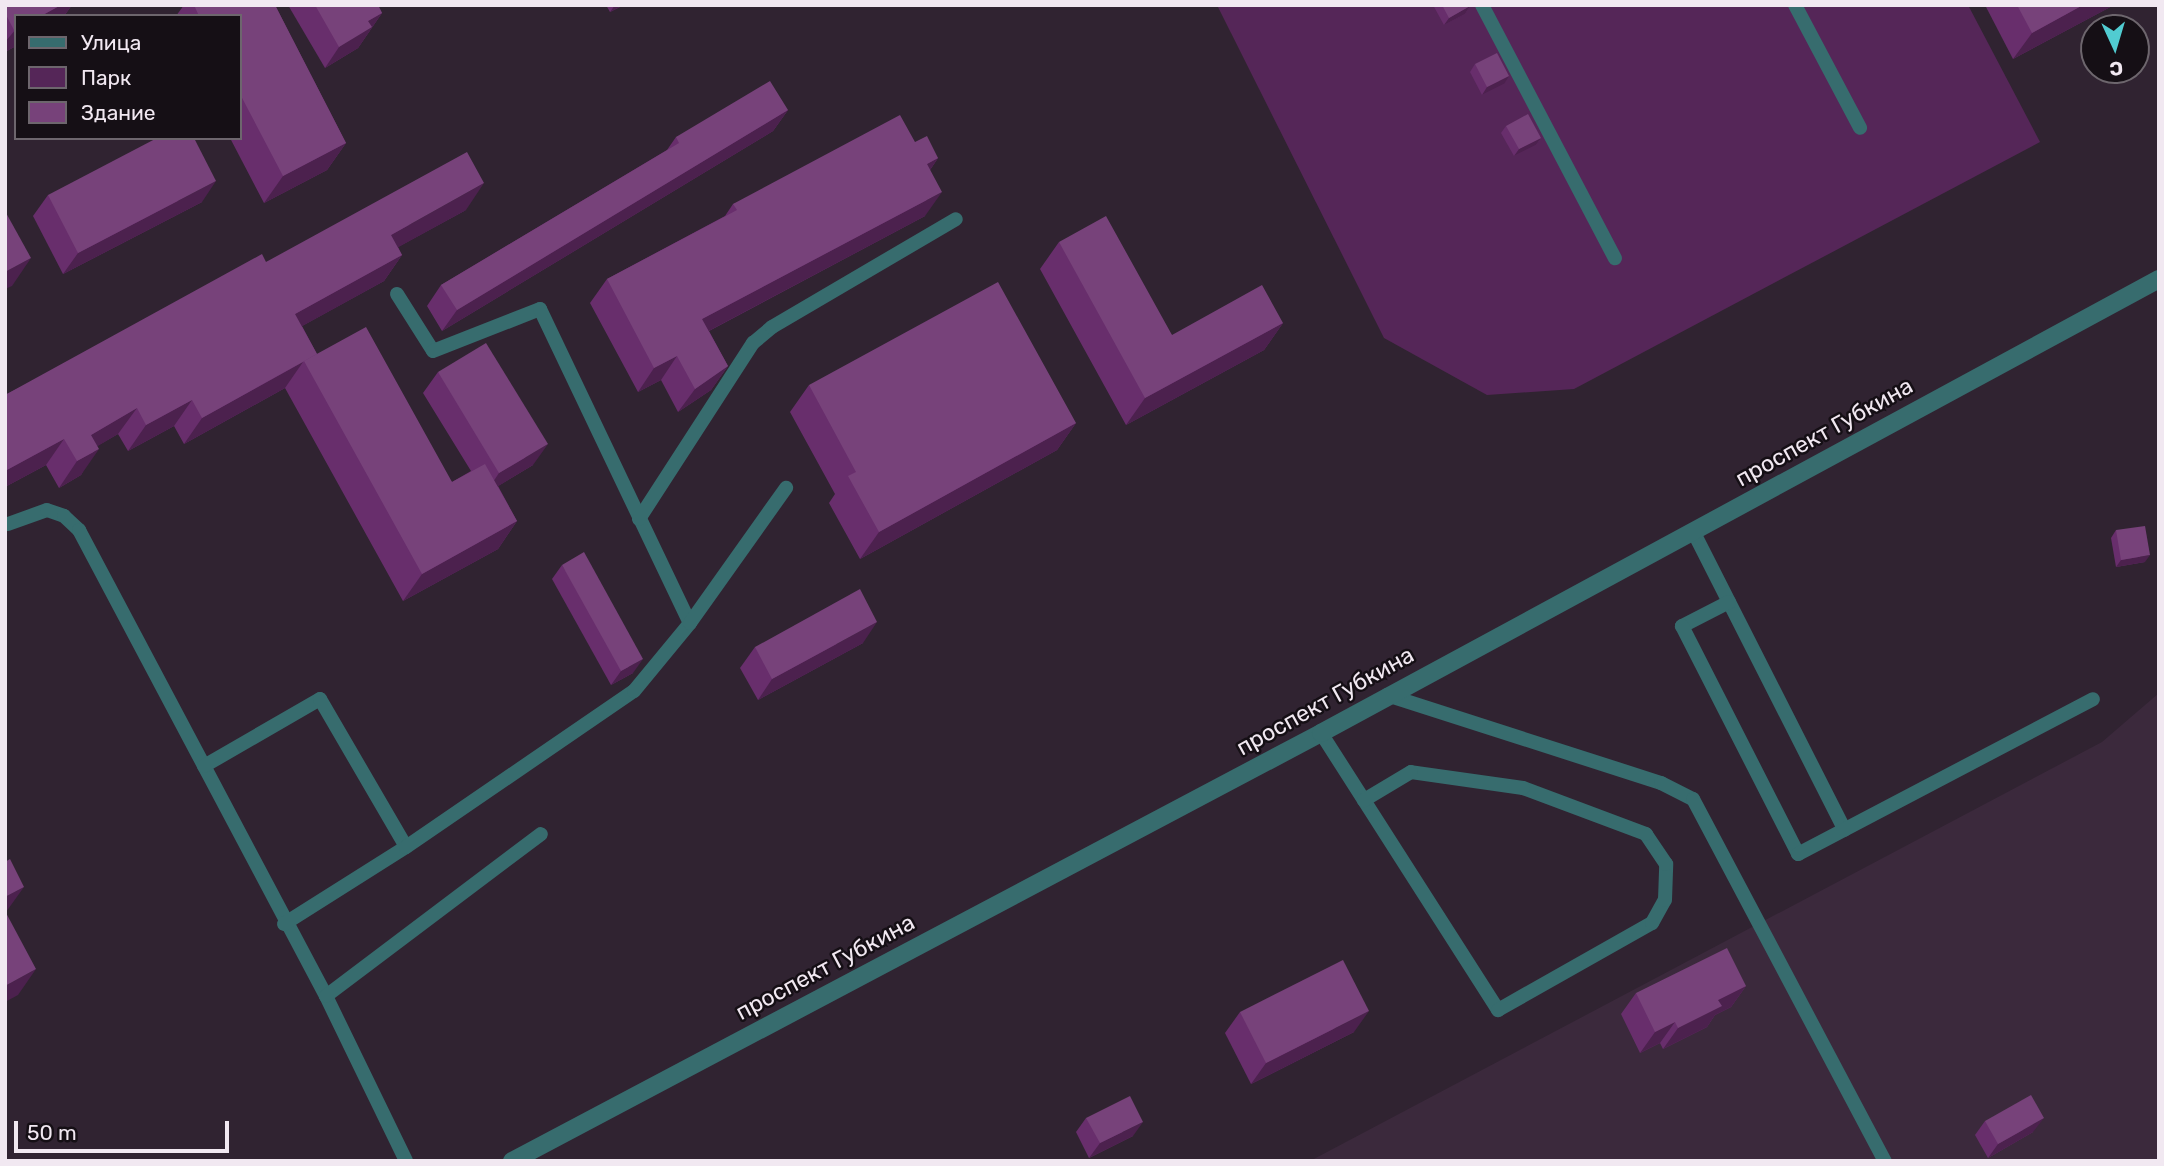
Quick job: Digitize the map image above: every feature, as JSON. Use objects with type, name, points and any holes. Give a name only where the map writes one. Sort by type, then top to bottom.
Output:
[{"type":"street","name":"проспект Губкина","points":[[512,1161],[1321,733],[2159,279]]},
{"type":"lane","points":[[1482,5],[1615,258]]},
{"type":"lane","points":[[1795,5],[1860,128]]},
{"type":"lane","points":[[639,519],[753,343],[772,327],[956,219]]},
{"type":"lane","points":[[397,294],[433,351],[540,309],[690,623]]},
{"type":"lane","points":[[284,924],[406,847],[634,691],[690,623],[786,488]]},
{"type":"lane","points":[[8,524],[47,510],[64,516],[79,530],[284,924],[326,996],[407,1161]]},
{"type":"lane","points":[[1693,531],[1845,830]]},
{"type":"lane","points":[[1729,602],[1682,626],[1798,854],[2093,699]]},
{"type":"lane","points":[[1387,695],[1661,783],[1693,799],[1885,1161]]},
{"type":"lane","points":[[204,766],[320,699],[406,847]]},
{"type":"lane","points":[[1321,733],[1498,1010],[1652,923],[1665,900],[1666,864],[1646,834],[1523,789],[1410,772],[1364,800]]},
{"type":"lane","points":[[326,996],[541,834]]},
{"type":"shaded area","points":[[2159,693],[2159,1161],[1310,1161],[2102,742]]},
{"type":"green space","points":[[1217,5],[1968,5],[2040,142],[1574,389],[1487,395],[1384,338]]},
{"type":"building","points":[[5,5],[61,5],[45,14],[14,14],[14,30],[5,13]]},
{"type":"building","points":[[194,5],[275,5],[346,143],[283,176],[242,98],[242,14],[198,14]]},
{"type":"building","points":[[315,5],[378,5],[382,13],[368,21],[372,27],[339,47]]},
{"type":"building","points":[[1442,5],[1470,5],[1470,6],[1449,18]]},
{"type":"building","points":[[2017,5],[2083,5],[2032,33]]},
{"type":"building","points":[[1497,53],[1509,76],[1487,87],[1475,64]]},
{"type":"building","points":[[770,81],[788,110],[457,310],[441,285],[679,143],[676,137]]},
{"type":"building","points":[[1528,114],[1541,138],[1519,149],[1506,126]]},
{"type":"building","points":[[900,115],[915,142],[927,136],[938,158],[927,164],[942,192],[702,319],[728,366],[695,389],[677,356],[654,368],[607,279],[737,210],[733,204]]},
{"type":"building","points":[[153,140],[195,140],[216,181],[78,253],[48,195]]},
{"type":"building","points":[[467,152],[484,183],[391,235],[402,255],[295,314],[317,354],[202,418],[192,400],[146,425],[137,408],[91,435],[99,449],[77,461],[64,439],[5,471],[5,395],[262,254],[266,262]]},
{"type":"building","points":[[5,211],[31,258],[5,272]]},
{"type":"building","points":[[1106,216],[1172,335],[1262,285],[1283,323],[1145,398],[1059,242]]},
{"type":"building","points":[[998,282],[1076,423],[879,532],[848,476],[856,472],[809,385]]},
{"type":"building","points":[[366,327],[452,482],[485,464],[517,521],[422,574],[304,361]]},
{"type":"building","points":[[486,343],[548,444],[499,473],[438,372]]},
{"type":"building","points":[[2145,526],[2150,555],[2121,560],[2116,530]]},
{"type":"building","points":[[584,552],[643,659],[621,671],[562,565]]},
{"type":"building","points":[[860,589],[877,622],[772,679],[755,647]]},
{"type":"building","points":[[10,859],[24,887],[5,897],[5,862]]},
{"type":"building","points":[[5,911],[36,969],[5,986]]},
{"type":"building","points":[[1727,948],[1746,986],[1718,1000],[1722,1006],[1678,1028],[1675,1022],[1655,1032],[1636,993]]},
{"type":"building","points":[[1343,960],[1369,1011],[1266,1063],[1240,1012]]},
{"type":"building","points":[[2031,1095],[2044,1118],[1998,1144],[1985,1121]]},
{"type":"building","points":[[1130,1096],[1143,1122],[1100,1143],[1086,1118]]}]
